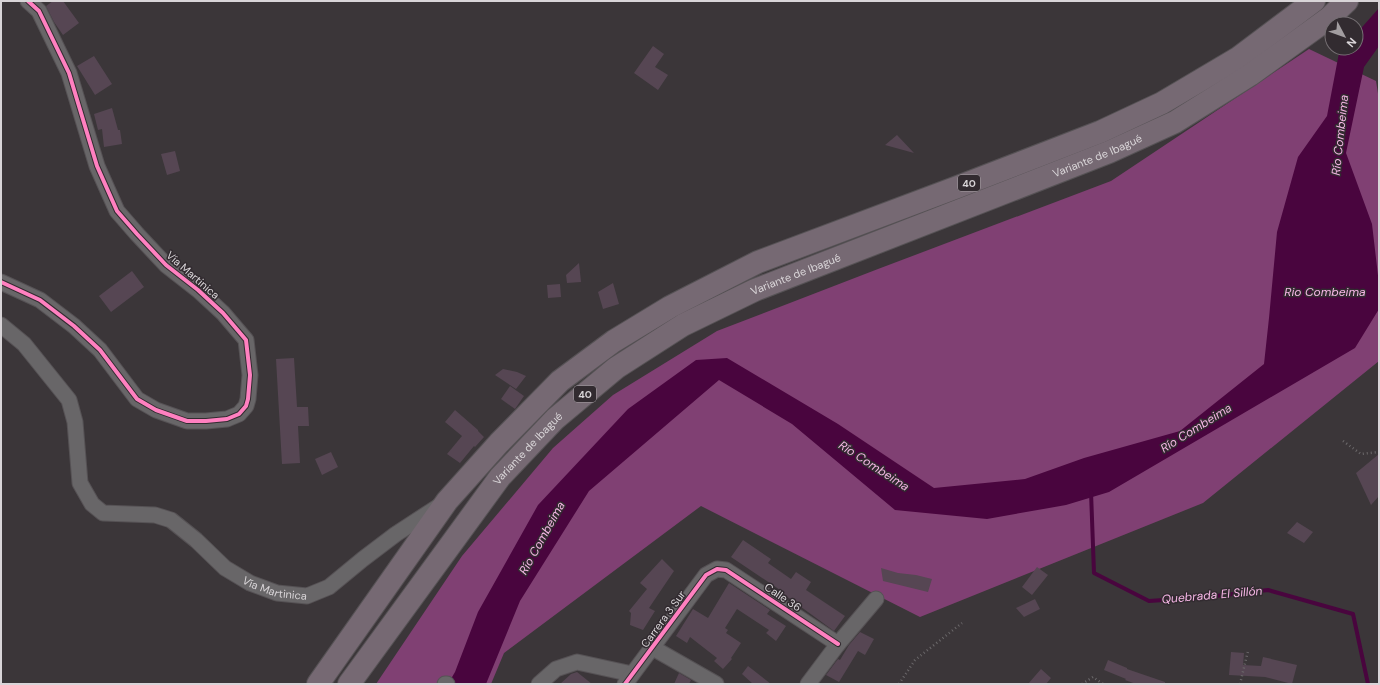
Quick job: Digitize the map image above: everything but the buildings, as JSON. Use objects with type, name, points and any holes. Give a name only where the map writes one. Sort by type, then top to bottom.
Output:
[{"type":"highway","name":"Variante de Ibagué","points":[[349,684],[500,477],[555,419],[616,368],[683,325],[754,290],[1109,152],[1175,122],[1250,75],[1329,18],[1347,1]]},
{"type":"highway","name":"Variante de Ibagué","points":[[318,684],[447,501],[499,442],[560,381],[614,341],[670,307],[758,262],[1086,138],[1162,103],[1238,58],[1313,2]]},
{"type":"street","name":"Vía Martinica","points":[[1,282],[40,300],[74,326],[100,350],[138,399],[156,410],[187,421],[206,421],[227,419],[239,414],[246,406],[250,375],[246,340],[223,313],[198,290],[166,265],[117,211],[97,166],[70,73],[39,11],[28,1]]},
{"type":"street","name":"Vía Martinica","points":[[1,325],[24,344],[69,400],[75,422],[80,483],[92,504],[103,513],[155,515],[171,520],[196,540],[225,568],[250,583],[277,593],[307,596],[329,587],[396,534],[447,501]]},
{"type":"street","name":"Calle 36","points":[[717,569],[726,570],[838,644]]},
{"type":"street","name":"Carrera 3 Sur","points":[[629,679],[706,575],[717,569]]},
{"type":"street","points":[[808,684],[838,644],[876,599]]},
{"type":"street","points":[[653,648],[716,684]]},
{"type":"street","points":[[539,684],[556,669],[577,662],[629,679]]},
{"type":"path","points":[[1343,441],[1361,454],[1379,452]]},
{"type":"path","points":[[899,684],[915,660],[962,624]]},
{"type":"path","points":[[1240,684],[1248,651]]},
{"type":"path","points":[[1082,684],[1093,677],[1103,684]]},
{"type":"shaded area","points":[[1309,49],[1376,81],[1379,100],[1379,361],[1203,503],[920,617],[701,506],[504,653],[491,684],[376,684],[462,556],[553,448],[613,395],[717,331],[1111,181]]},
{"type":"water","name":"Rio Combeima","points":[[1379,8],[1379,46],[1364,67],[1346,153],[1372,224],[1379,284],[1379,309],[1355,348],[1109,492],[1066,505],[987,519],[895,510],[792,424],[719,380],[589,491],[520,601],[486,684],[448,684],[455,672],[478,612],[538,505],[628,409],[696,360],[727,358],[838,424],[934,488],[1025,479],[1084,458],[1180,431],[1264,364],[1277,232],[1298,157],[1327,116],[1338,56],[1364,56],[1364,25]]},
{"type":"waterway","name":"Quebrada El Sillón","points":[[1091,492],[1094,573],[1149,601],[1207,597],[1268,590],[1353,614],[1368,684]]},
{"type":"cycle path","points":[[1,282],[40,300],[74,326],[100,350],[137,399],[156,410],[187,421],[206,421],[227,419],[239,414],[246,406],[250,375],[246,340],[223,313],[198,290],[166,265],[117,211],[97,166],[69,73],[39,11],[28,1]]},
{"type":"cycle path","points":[[625,684],[706,575],[717,569],[726,570],[838,644]]},
{"type":"water label","name":"Río Combeima","points":[[1340,135]]},
{"type":"water label","name":"Río Combeima","points":[[1196,428]]},
{"type":"water label","name":"Río Combeima","points":[[874,466]]},
{"type":"water label","name":"Río Combeima","points":[[542,538]]}]
